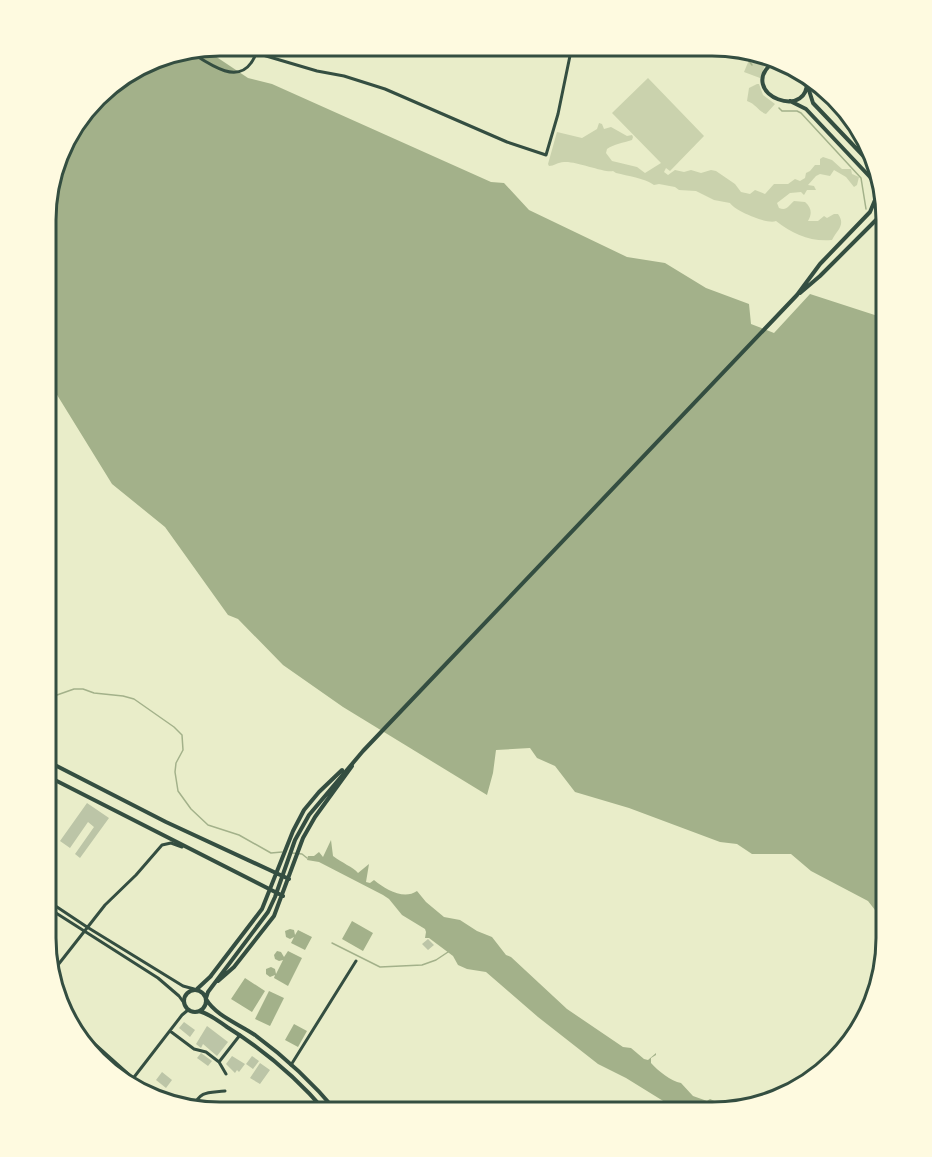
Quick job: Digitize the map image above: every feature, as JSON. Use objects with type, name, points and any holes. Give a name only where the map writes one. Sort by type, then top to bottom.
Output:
[{"type":"main road","points":[[768,68],[764,81],[768,93],[778,101],[790,102],[806,109],[871,179]]},
{"type":"main road","points":[[790,102],[801,95],[807,85]]},
{"type":"main road","points":[[808,86],[813,103],[864,156]]},
{"type":"main road","points":[[797,295],[820,264],[870,212],[875,200]]},
{"type":"main road","points":[[199,1011],[204,1006],[207,994],[263,920],[275,897],[295,840],[305,821],[326,792],[768,325],[876,221]]},
{"type":"main road","points":[[210,977],[256,918],[271,890],[293,831],[309,804],[363,751]]},
{"type":"main road","points":[[216,982],[234,967],[274,916],[300,844],[315,817],[363,751]]},
{"type":"main road","points":[[56,766],[166,822],[289,879]]},
{"type":"main road","points":[[56,781],[283,896]]},
{"type":"main road","points":[[231,961],[186,994],[184,1003],[188,1010],[199,1011],[240,1035],[287,1072],[315,1101]]},
{"type":"main road","points":[[195,989],[203,993],[214,1008],[255,1035],[291,1065],[326,1101]]},
{"type":"main road","points":[[249,1042],[255,1035]]},
{"type":"street","points":[[199,57],[226,72],[244,70],[252,63],[255,56]]},
{"type":"street","points":[[263,56],[344,76],[385,89],[507,142],[546,155],[558,114],[570,56]]},
{"type":"street","points":[[58,965],[105,905],[136,875],[162,845],[171,843],[194,850]]},
{"type":"street","points":[[56,906],[183,986],[195,989]]},
{"type":"street","points":[[56,913],[158,978],[184,1003]]},
{"type":"street","points":[[291,1065],[356,961]]},
{"type":"street","points":[[134,1078],[188,1010]]},
{"type":"street","points":[[170,1031],[196,1050],[206,1052],[219,1062],[226,1074]]},
{"type":"street","points":[[219,1062],[240,1035]]},
{"type":"street","points":[[99,1048],[130,1075]]},
{"type":"street","points":[[197,1099],[203,1094],[225,1091]]},
{"type":"shaded area","points":[[215,56],[248,78],[272,84],[491,182],[504,183],[529,210],[627,257],[665,263],[706,288],[749,304],[751,324],[774,333],[810,294],[876,315],[876,910],[868,901],[811,871],[791,854],[752,854],[737,844],[720,842],[629,808],[575,792],[555,766],[537,758],[530,748],[496,750],[487,795],[343,707],[283,665],[238,619],[228,615],[165,527],[112,484],[56,393],[57,198],[68,157],[83,128],[96,111],[111,96],[138,77],[167,64],[188,59]]},
{"type":"shaded area","points":[[749,60],[765,64],[760,78],[744,72]]},
{"type":"shaded area","points":[[648,78],[704,136],[670,171],[666,168],[664,172],[668,175],[675,170],[684,172],[691,170],[701,173],[711,170],[735,184],[741,192],[750,194],[755,190],[765,194],[774,184],[788,184],[795,179],[800,181],[805,178],[806,173],[815,165],[820,165],[820,159],[823,157],[832,160],[842,169],[851,169],[852,174],[859,177],[854,187],[846,177],[834,170],[830,176],[820,174],[816,176],[808,185],[814,186],[816,190],[807,190],[804,195],[801,192],[790,193],[777,203],[779,208],[784,209],[794,201],[805,202],[811,211],[808,221],[818,221],[824,216],[827,218],[838,214],[841,224],[832,240],[816,240],[802,236],[776,221],[766,221],[751,216],[730,203],[714,200],[696,191],[654,185],[613,171],[576,163],[562,162],[549,166],[557,132],[582,138],[597,129],[599,123],[604,129],[611,127],[633,137],[632,140],[607,149],[606,153],[612,161],[637,167],[645,173],[661,163],[612,113]]},
{"type":"shaded area","points":[[757,84],[763,95],[775,104],[766,114],[747,101],[749,88]]},
{"type":"shaded area","points":[[331,840],[333,856],[358,873],[369,864],[366,882],[370,883],[374,880],[389,890],[401,894],[412,894],[417,891],[444,917],[460,920],[492,937],[506,955],[511,957],[567,1009],[623,1047],[631,1048],[644,1059],[648,1060],[656,1053],[651,1058],[651,1063],[657,1069],[681,1083],[693,1096],[707,1101],[663,1101],[598,1064],[486,972],[458,965],[453,956],[429,938],[425,938],[425,929],[402,915],[389,899],[319,862],[307,860],[308,856],[314,856],[319,852],[323,857]]},
{"type":"shaded area","points":[[352,921],[373,933],[363,951],[342,939]]},
{"type":"shaded area","points":[[294,930],[295,935],[298,930],[312,937],[305,950],[291,943],[294,937],[290,939],[286,937],[285,931]]},
{"type":"shaded area","points":[[277,951],[281,952],[284,957],[288,951],[302,958],[288,986],[274,978],[275,975],[270,977],[266,974],[266,969],[271,967],[275,969],[276,974],[283,960],[275,959],[274,955]]},
{"type":"shaded area","points":[[245,978],[265,991],[252,1012],[231,999]]},
{"type":"shaded area","points":[[269,991],[284,998],[270,1026],[255,1019]]},
{"type":"shaded area","points":[[294,1024],[307,1031],[298,1047],[285,1040]]},
{"type":"building","points":[[87,803],[109,818],[80,858],[75,854],[94,827],[88,822],[70,848],[60,841]]},
{"type":"building","points":[[428,939],[434,945],[428,950],[422,944]]},
{"type":"building","points":[[184,1022],[195,1030],[190,1037],[179,1028]]},
{"type":"building","points":[[207,1026],[228,1042],[217,1056],[203,1044],[201,1048],[196,1044]]},
{"type":"building","points":[[201,1053],[212,1061],[208,1066],[197,1058]]},
{"type":"building","points":[[232,1056],[245,1064],[239,1072],[237,1070],[235,1073],[226,1064]]},
{"type":"building","points":[[252,1056],[259,1061],[253,1069],[246,1064]]},
{"type":"building","points":[[260,1063],[270,1070],[260,1084],[250,1078]]},
{"type":"building","points":[[162,1072],[172,1080],[166,1088],[156,1080]]},
{"type":"waterway","points":[[748,60],[752,65]]},
{"type":"waterway","points":[[779,108],[782,111],[801,113],[861,178],[866,209]]},
{"type":"waterway","points":[[56,695],[74,689],[83,689],[94,693],[134,699],[182,735],[183,750],[176,763],[175,772],[178,791],[191,809],[208,825],[239,835],[271,853],[282,852]]},
{"type":"waterway","points":[[292,853],[302,854],[307,858]]},
{"type":"waterway","points":[[332,943],[380,967],[422,965],[448,952]]}]
